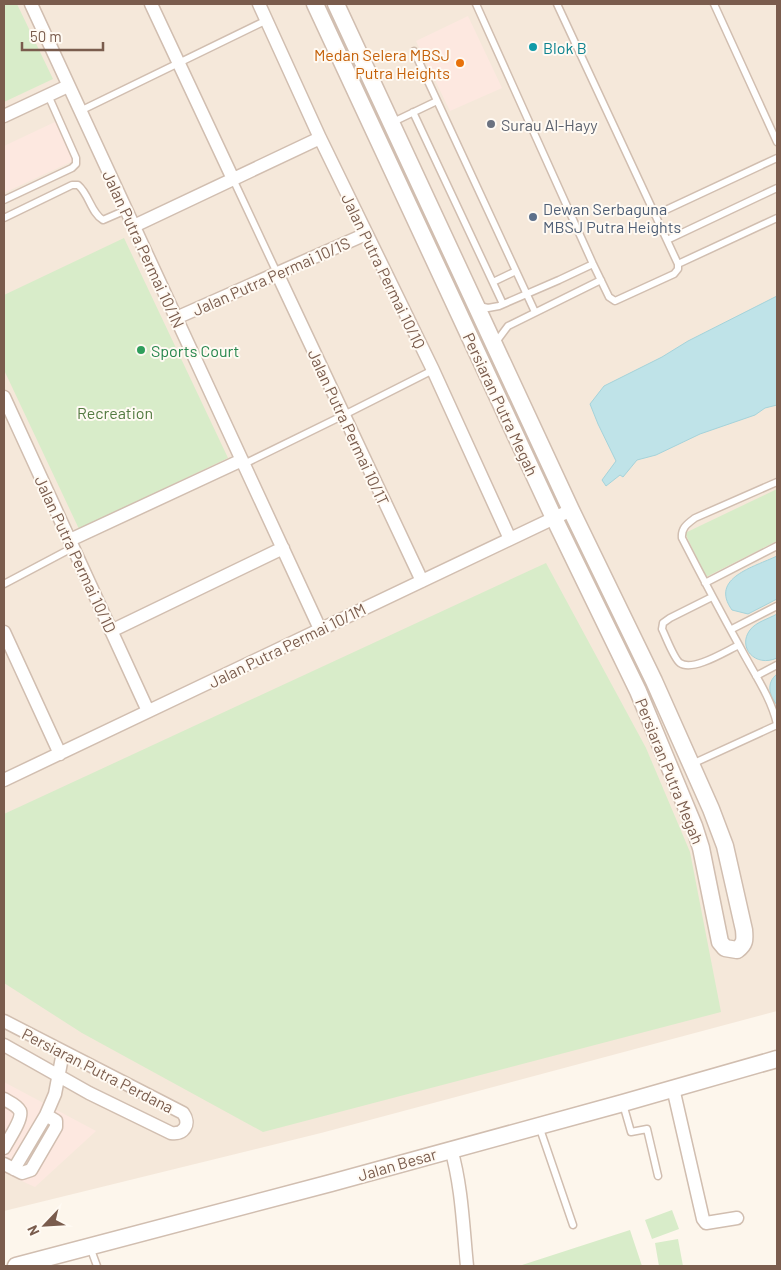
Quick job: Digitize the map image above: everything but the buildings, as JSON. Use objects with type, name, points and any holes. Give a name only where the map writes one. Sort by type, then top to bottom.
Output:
[{"type":"street","name":"Jalan Putra Permai 10/1N","points":[[31,4],[320,629]]},
{"type":"street","points":[[151,4],[233,179]]},
{"type":"street","name":"Jalan Putra Permai 10/1Q","points":[[259,4],[320,138],[433,370],[510,539]]},
{"type":"street","name":"Persiaran Putra Megah","points":[[315,4],[554,518],[638,691],[689,812],[701,848],[720,942],[724,948],[737,950],[743,946],[745,938],[725,846],[711,809],[654,681],[571,510],[336,4]]},
{"type":"street","points":[[4,116],[68,86]]},
{"type":"street","points":[[134,226],[320,138]]},
{"type":"street","name":"Jalan Putra Permai 10/1S","points":[[176,318],[366,234]]},
{"type":"street","name":"Jalan Putra Permai 10/1T","points":[[277,273],[422,581]]},
{"type":"street","name":"Jalan Putra Permai 10/1D","points":[[4,399],[148,712]]},
{"type":"street","points":[[71,544],[243,462]]},
{"type":"street","name":"Jalan Putra Permai 10/1M","points":[[4,780],[571,510]]},
{"type":"street","points":[[111,630],[283,548]]},
{"type":"street","points":[[4,632],[60,754]]},
{"type":"street","name":"Persiaran Putra Perdana","points":[[4,1021],[183,1113],[187,1122],[185,1128],[176,1134],[171,1133],[88,1093],[4,1045]]},
{"type":"street","points":[[9,1167],[22,1173],[31,1170],[56,1127],[56,1121],[46,1115],[55,1094],[63,1052]]},
{"type":"street","name":"Jalan Besar","points":[[16,1266],[322,1185],[777,1059]]},
{"type":"street","points":[[673,1088],[703,1220],[706,1222],[737,1218]]},
{"type":"street","points":[[4,1099],[16,1106],[20,1112],[20,1118],[4,1148]]},
{"type":"street","points":[[451,1149],[455,1164],[467,1266]]},
{"type":"lane","points":[[476,4],[593,264],[609,297],[615,301],[674,274],[678,269],[678,264],[557,4]]},
{"type":"lane","points":[[714,4],[777,142]]},
{"type":"lane","points":[[80,111],[267,20]]},
{"type":"lane","points":[[414,51],[535,312]]},
{"type":"lane","points":[[4,200],[72,168],[76,164],[76,158],[48,95]]},
{"type":"lane","points":[[391,123],[437,101]]},
{"type":"lane","points":[[413,112],[493,282],[501,305]]},
{"type":"lane","points":[[655,215],[777,158]]},
{"type":"lane","points":[[233,179],[277,273]]},
{"type":"lane","points":[[4,218],[72,185],[78,185],[84,190],[96,213],[103,220],[126,210]]},
{"type":"lane","points":[[667,240],[777,188]]},
{"type":"lane","points":[[678,264],[777,218]]},
{"type":"lane","points":[[476,306],[488,308],[501,305],[593,264]]},
{"type":"lane","points":[[493,282],[516,271]]},
{"type":"lane","points":[[495,345],[499,336],[508,326],[601,280]]},
{"type":"lane","points":[[243,462],[344,415],[433,370]]},
{"type":"lane","points":[[691,765],[777,724],[775,715],[732,629],[712,597],[682,538],[682,532],[686,525],[695,518],[777,482]]},
{"type":"lane","points":[[4,584],[71,544]]},
{"type":"lane","points":[[705,583],[777,546]]},
{"type":"lane","points":[[712,597],[663,623],[662,629],[679,663],[686,666],[695,666],[739,645]]},
{"type":"lane","points":[[732,629],[777,606]]},
{"type":"lane","points":[[756,676],[777,665]]},
{"type":"lane","points":[[623,1103],[631,1132],[648,1129],[658,1176]]},
{"type":"lane","points":[[539,1125],[573,1225]]},
{"type":"lane","points":[[90,1246],[97,1266]]},
{"type":"shaded area","points":[[4,4],[777,4],[777,1011],[321,1133],[4,1211]]},
{"type":"shaded area","points":[[468,16],[502,88],[450,111],[416,41]]},
{"type":"shaded area","points":[[57,121],[73,161],[4,193],[4,146]]},
{"type":"shaded area","points":[[4,1082],[96,1131],[35,1187],[4,1173]]},
{"type":"green space","points":[[4,4],[17,4],[53,79],[4,102]]},
{"type":"green space","name":"Recreation","points":[[124,238],[228,458],[79,529],[4,370],[4,295]]},
{"type":"green space","points":[[777,489],[777,541],[706,577],[685,533]]},
{"type":"green space","points":[[546,563],[646,748],[690,852],[721,1012],[263,1132],[82,1033],[4,983],[4,814]]},
{"type":"green space","points":[[672,1210],[679,1229],[652,1239],[645,1220]]},
{"type":"green space","points":[[630,1230],[642,1266],[519,1266]]},
{"type":"green space","points":[[678,1239],[683,1266],[659,1266],[655,1243]]},
{"type":"water","points":[[777,296],[777,405],[765,408],[755,415],[700,434],[656,455],[637,460],[623,477],[620,475],[606,486],[602,480],[616,461],[590,404],[604,386]]},
{"type":"water","points":[[777,556],[777,599],[748,614],[732,610],[726,599],[726,590],[730,582],[747,569]]},
{"type":"water","points":[[777,614],[777,658],[762,660],[755,658],[747,649],[747,636],[750,630],[755,625]]},
{"type":"water","points":[[777,674],[777,705],[772,697],[770,685]]},
{"type":"place","name":"Blok B","points":[[533,47]]},
{"type":"place","name":"Medan Selera MBSJ Putra Heights","points":[[460,63]]},
{"type":"place","name":"Surau Al-Hayy","points":[[491,124]]},
{"type":"place","name":"Dewan Serbaguna MBSJ Putra Heights","points":[[533,217]]},
{"type":"place","name":"Sports Court","points":[[141,350]]}]
